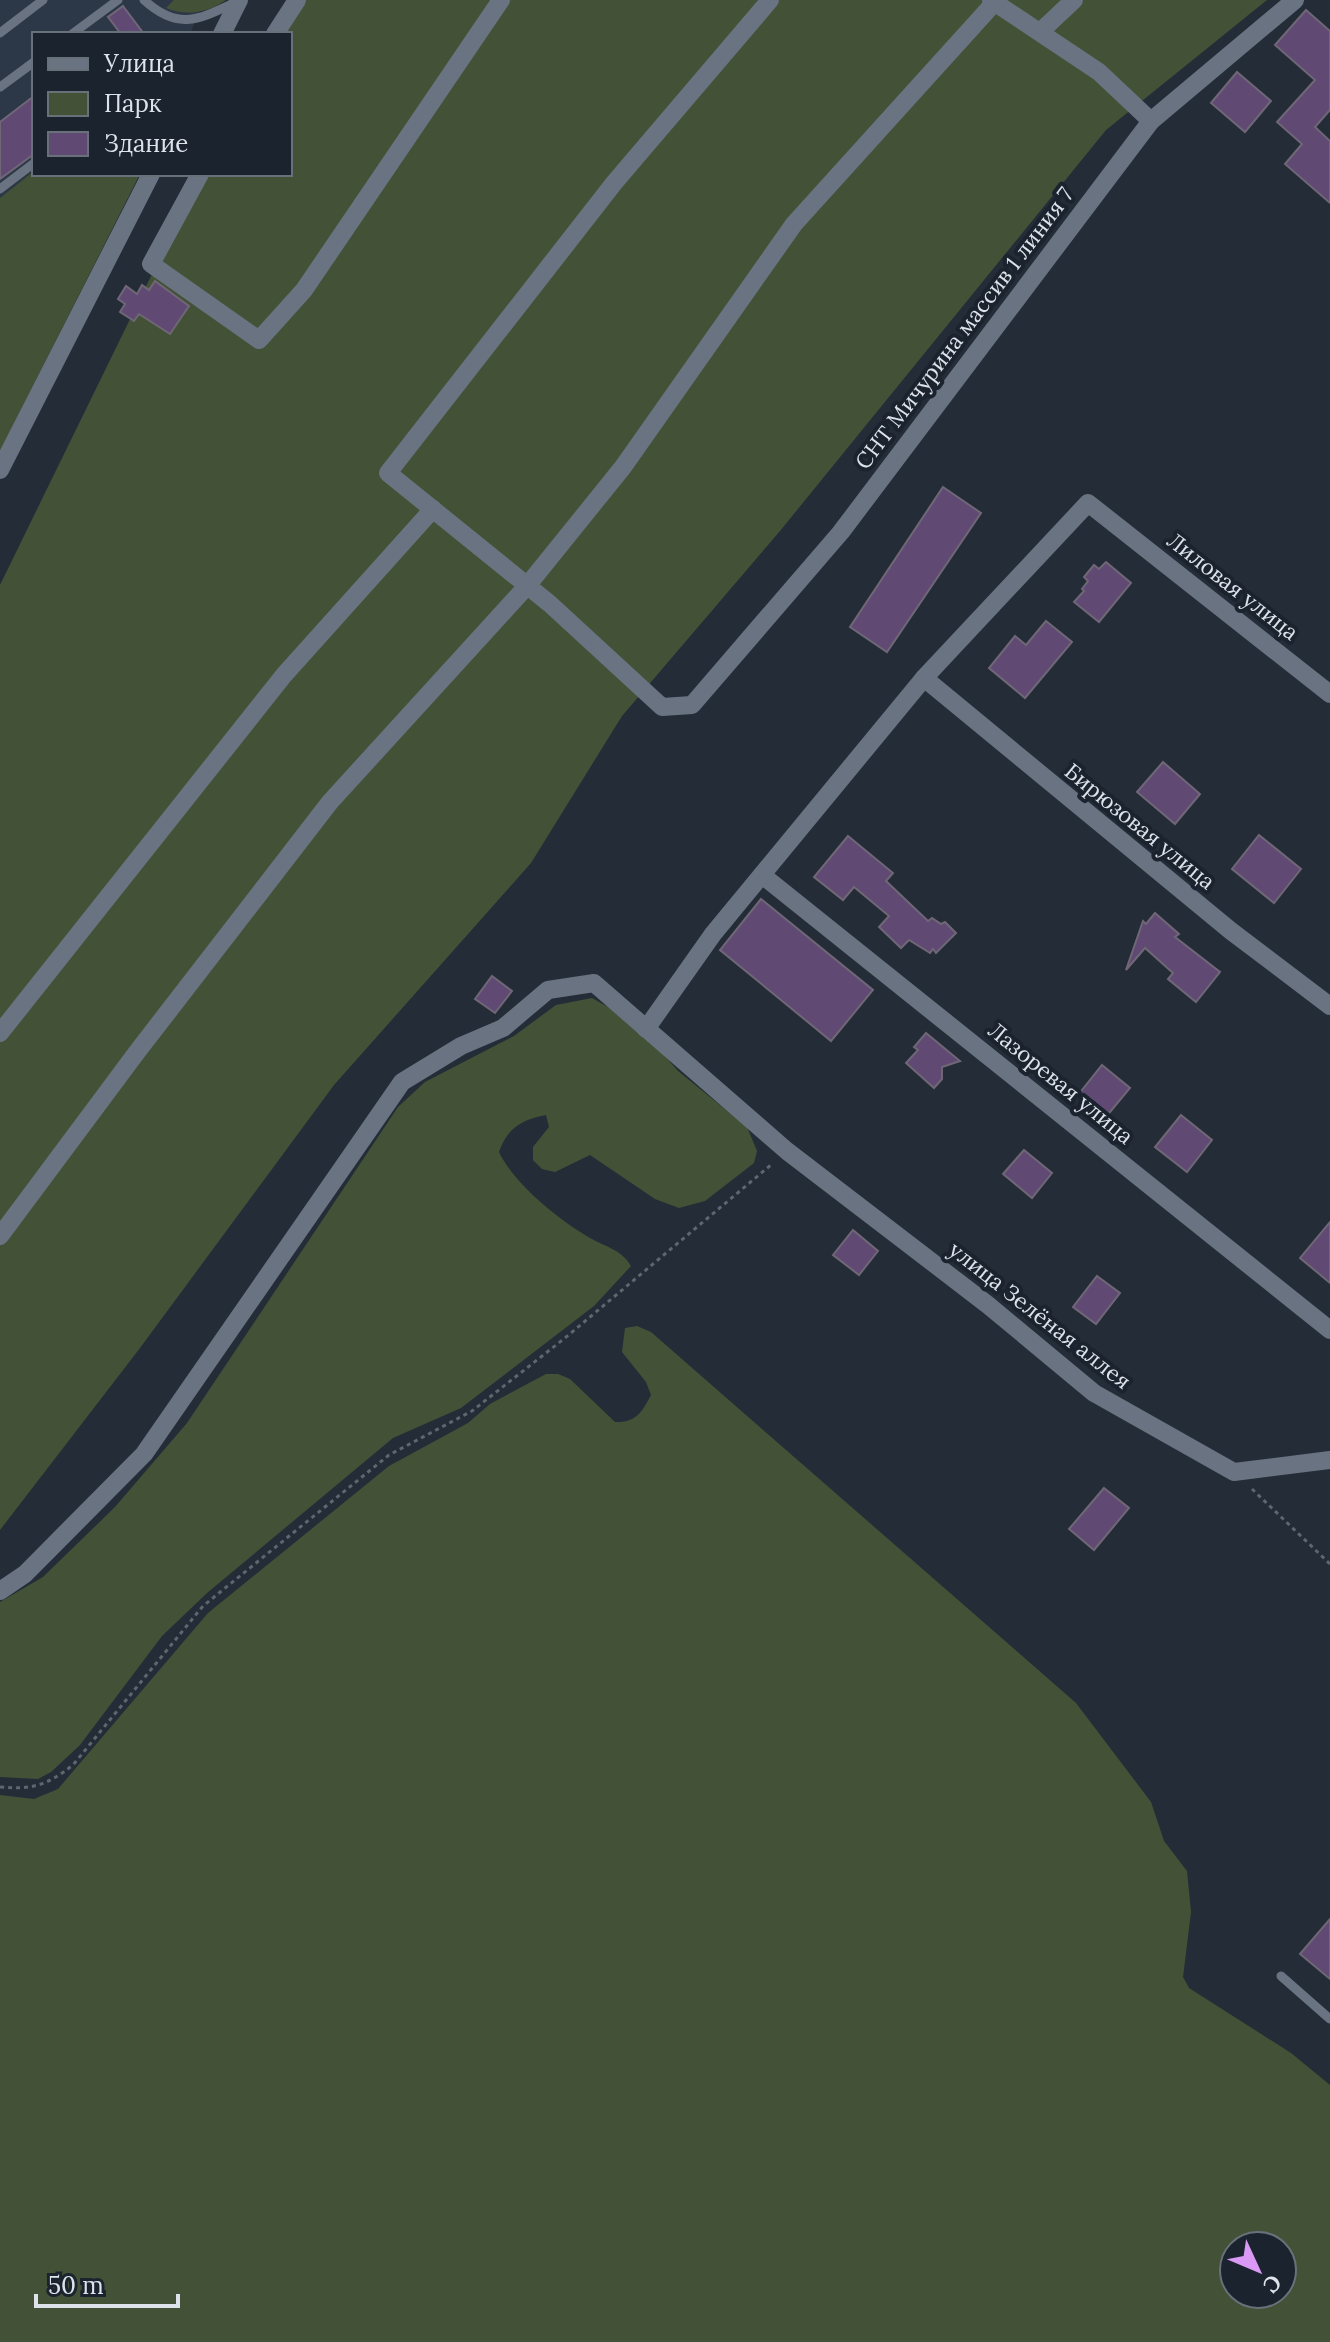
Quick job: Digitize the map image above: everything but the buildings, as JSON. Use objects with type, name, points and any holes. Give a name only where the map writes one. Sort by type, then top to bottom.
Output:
[{"type":"street","points":[[223,32],[239,0]]},
{"type":"street","points":[[276,32],[297,0]]},
{"type":"street","points":[[199,176],[151,264],[259,340],[304,290],[501,0]]},
{"type":"street","points":[[527,586],[388,473],[614,183],[770,0]]},
{"type":"street","points":[[1040,32],[1074,0]]},
{"type":"street","name":"СНТ Мичурина массив 1 линия 7","points":[[527,586],[662,707],[692,705],[841,532],[1151,121],[1295,0]]},
{"type":"street","points":[[0,1236],[330,802],[527,586],[623,467],[794,224],[993,1],[1099,72],[1151,121]]},
{"type":"street","points":[[0,470],[150,176]]},
{"type":"street","name":"Лиловая улица","points":[[924,678],[1088,503],[1330,694]]},
{"type":"street","points":[[0,1033],[284,675],[433,509]]},
{"type":"street","points":[[646,1029],[713,934],[924,678]]},
{"type":"street","name":"Бирюзовая улица","points":[[924,678],[1231,931],[1330,1006]]},
{"type":"street","name":"Лазоревая улица","points":[[762,875],[1330,1330]]},
{"type":"street","name":"улица Зелёная аллея","points":[[0,1591],[25,1574],[144,1454],[402,1082],[461,1046],[503,1028],[548,990],[594,983],[787,1151],[988,1305],[1094,1393],[1234,1472]]},
{"type":"street","points":[[1234,1472],[1330,1460]]},
{"type":"lane","points":[[0,33],[43,0]]},
{"type":"lane","points":[[75,32],[118,0]]},
{"type":"lane","points":[[144,0],[157,12],[181,21],[202,18],[239,0]]},
{"type":"lane","points":[[0,87],[32,63]]},
{"type":"lane","points":[[0,189],[32,165]]},
{"type":"lane","points":[[1281,1976],[1330,2019]]},
{"type":"path","points":[[0,1787],[20,1789],[50,1782],[73,1765],[203,1606],[389,1455],[472,1411],[565,1338],[787,1151]]},
{"type":"path","points":[[1234,1472],[1330,1564]]},
{"type":"shaded area","points":[[0,0],[204,0],[191,32],[32,32],[32,173],[0,198]]},
{"type":"green space","points":[[174,0],[226,0],[212,8],[190,13],[166,8]]},
{"type":"green space","points":[[286,0],[1267,0],[1106,130],[780,531],[622,716],[531,863],[334,1085],[140,1348],[0,1530],[0,585],[200,176],[292,176],[292,32],[271,32]]},
{"type":"green space","points":[[32,173],[32,176],[139,176],[0,451],[0,198]]},
{"type":"green space","points":[[592,998],[636,1023],[678,1071],[747,1127],[757,1151],[754,1163],[705,1201],[679,1208],[655,1199],[590,1155],[555,1172],[542,1169],[533,1160],[533,1147],[549,1127],[546,1115],[517,1126],[506,1137],[499,1152],[515,1177],[552,1212],[578,1231],[618,1252],[631,1266],[594,1306],[461,1408],[393,1438],[207,1593],[162,1636],[80,1745],[51,1772],[38,1779],[0,1777],[0,1602],[43,1577],[115,1507],[187,1423],[398,1107],[425,1082],[514,1036],[556,1005]]},
{"type":"green space","points":[[637,1326],[651,1332],[1076,1703],[1151,1802],[1164,1841],[1187,1871],[1191,1912],[1183,1977],[1189,1988],[1291,2053],[1330,2085],[1330,2342],[0,2342],[0,1795],[34,1799],[58,1789],[208,1613],[389,1466],[468,1423],[490,1404],[546,1374],[558,1374],[570,1379],[615,1422],[628,1421],[638,1415],[651,1395],[646,1382],[622,1352],[625,1328]]}]
